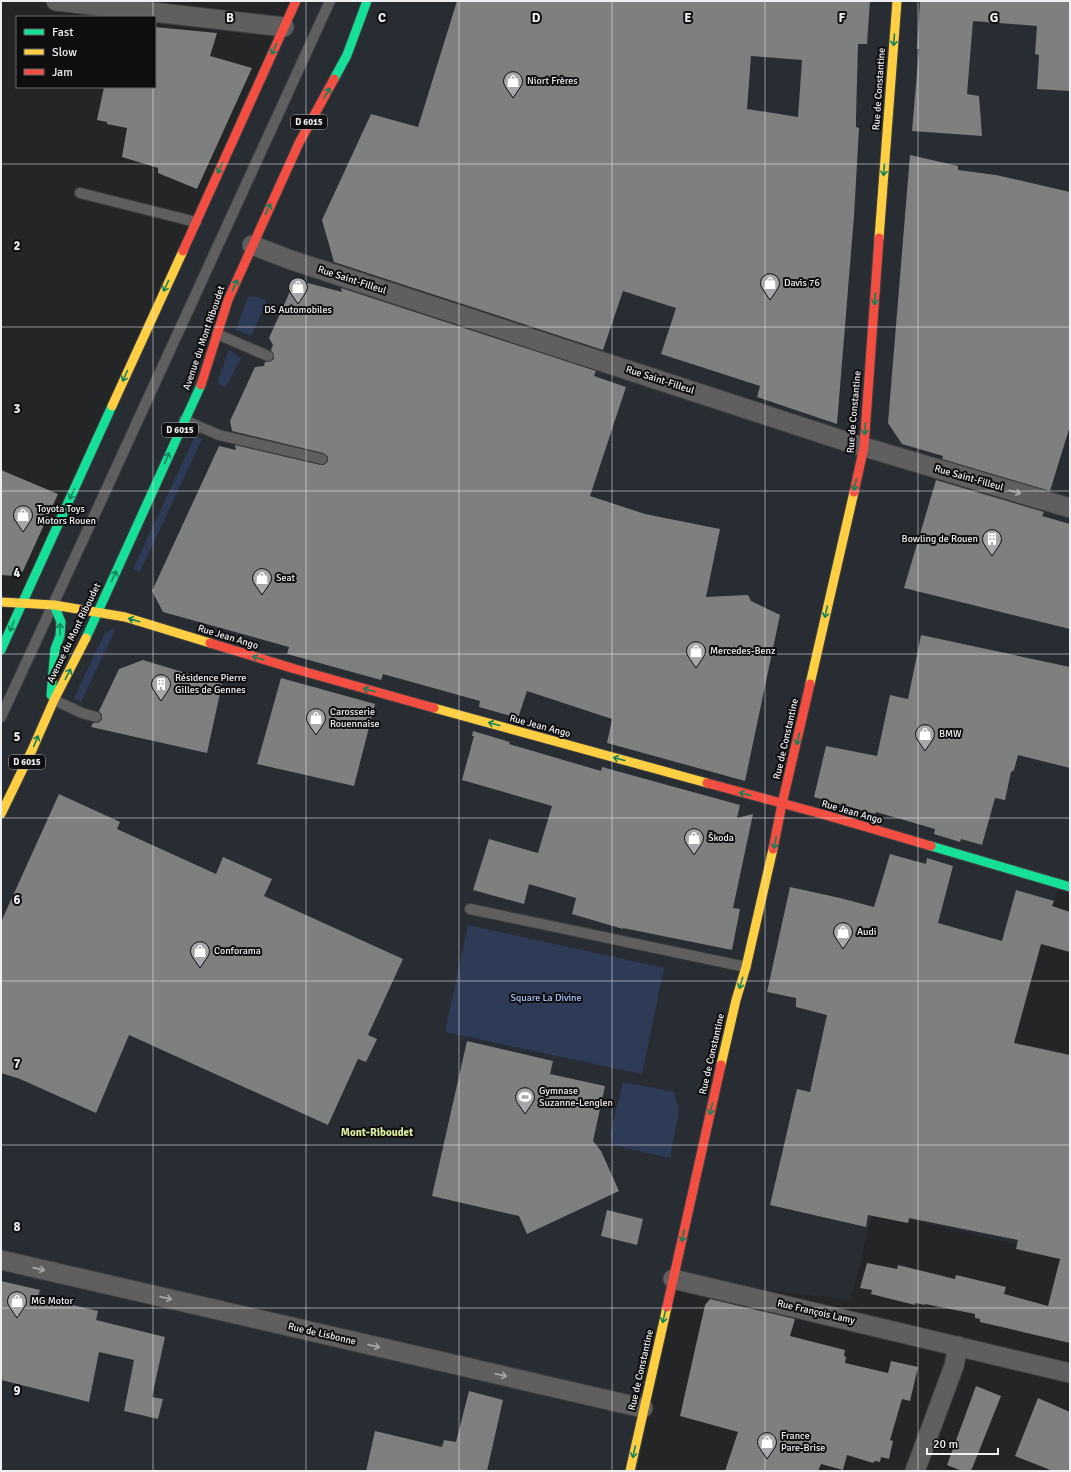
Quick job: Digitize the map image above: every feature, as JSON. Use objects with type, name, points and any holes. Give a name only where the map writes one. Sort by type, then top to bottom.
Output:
[{"type":"street","points":[[56,1],[284,27]]},
{"type":"street","points":[[1,650],[296,1]]},
{"type":"street","name":"Avenue du Mont Riboudet","points":[[1,814],[30,755],[52,704],[98,612],[202,382],[228,300],[299,143],[344,60],[367,1]]},
{"type":"street","name":"Rue de Constantine","points":[[630,1471],[736,1000],[746,967],[774,849],[782,804],[864,447],[897,1]]},
{"type":"street","name":"Rue Saint-Filleul","points":[[252,245],[285,258],[864,447],[1070,508]]},
{"type":"street","name":"Rue Jean Ango","points":[[1,602],[54,605],[98,612],[145,623],[295,669],[829,816],[1070,887]]},
{"type":"street","name":"D 6015","points":[[52,704],[55,649],[60,636],[61,622],[54,605]]},
{"type":"street","name":"Rue de Lisbonne","points":[[1,1260],[643,1408]]},
{"type":"street","name":"Rue François Lamy","points":[[674,1279],[1070,1373]]},
{"type":"street","points":[[915,1471],[954,1366],[958,1346]]},
{"type":"lane","points":[[1,717],[54,605],[144,403],[330,1]]},
{"type":"lane","points":[[80,192],[196,222]]},
{"type":"lane","points":[[217,334],[268,356]]},
{"type":"lane","points":[[184,420],[219,435],[322,459]]},
{"type":"lane","points":[[52,704],[96,717]]},
{"type":"lane","points":[[470,909],[746,967]]},
{"type":"shaded area","points":[[296,1],[1070,1],[1070,887],[1059,883],[1014,1042],[1070,1054],[1070,1257],[873,1211],[851,1300],[674,1279],[637,1471],[1,1471],[1,650]]},
{"type":"green space","points":[[254,296],[267,301],[251,336],[236,330],[248,297]]},
{"type":"green space","points":[[229,350],[241,358],[226,387],[217,383]]},
{"type":"green space","points":[[195,436],[202,439],[140,572],[133,569]]},
{"type":"green space","points":[[113,629],[115,630],[81,702],[74,698],[105,633]]},
{"type":"green space","name":"Square La Divine","points":[[468,925],[664,968],[642,1074],[445,1032]]},
{"type":"green space","points":[[623,1082],[674,1092],[679,1111],[670,1158],[613,1145],[610,1135]]},
{"type":"building","points":[[457,1],[870,1],[867,44],[858,44],[856,127],[859,128],[854,216],[837,424],[757,397],[760,386],[661,354],[676,308],[623,291],[603,350],[334,262],[322,220],[371,114],[418,127]],"holes":[[[751,56],[802,60],[798,117],[747,109]]]},
{"type":"building","points":[[920,1],[1070,1],[1070,91],[1037,89],[1039,55],[1035,54],[1037,26],[973,21],[967,94],[979,96],[982,136],[912,131],[919,49],[917,49]]},
{"type":"building","points":[[156,27],[217,33],[210,56],[252,68],[197,189],[158,173],[158,168],[122,157],[127,128],[107,124],[107,122],[97,120],[104,88],[156,88]]},
{"type":"building","points":[[910,155],[958,166],[958,170],[996,175],[1070,192],[1070,426],[1050,491],[942,459],[943,456],[902,444],[888,423]]},
{"type":"building","points":[[304,282],[342,292],[341,288],[596,371],[594,376],[626,387],[590,496],[645,514],[720,529],[706,597],[748,595],[751,601],[780,615],[745,781],[607,743],[612,719],[527,691],[518,718],[479,707],[480,701],[383,674],[381,680],[287,654],[289,647],[163,612],[152,591],[219,446],[236,450],[235,445],[321,465],[324,465],[328,461],[328,457],[323,453],[232,431],[230,421],[255,367],[264,366],[265,362],[269,362],[274,359],[274,355],[271,350],[273,345],[269,338],[292,287]]},
{"type":"building","name":"Toyota Toys Motors Rouen","points":[[1,470],[58,494],[23,571],[15,576],[1,575]]},
{"type":"building","name":"Bowling de Rouen","points":[[936,480],[1044,512],[1042,516],[1070,524],[1070,629],[904,588]]},
{"type":"building","points":[[921,635],[1070,667],[1070,768],[1018,755],[1014,770],[1011,772],[1005,800],[995,798],[982,845],[961,839],[960,842],[934,834],[935,829],[876,812],[875,814],[814,797],[826,746],[877,756],[890,695],[908,699]]},
{"type":"building","name":"Résidence Pierre Gilles de Gennes","points":[[143,660],[222,684],[207,753],[91,727],[93,723],[98,723],[102,719],[102,715],[99,711],[119,669]]},
{"type":"building","name":"Carosserie Rouennaise","points":[[281,678],[375,704],[354,786],[257,764]]},
{"type":"building","points":[[473,731],[510,742],[509,744],[601,771],[602,767],[740,805],[737,818],[753,814],[733,908],[740,909],[732,950],[623,929],[572,914],[576,898],[529,884],[524,904],[473,890],[489,839],[538,853],[552,806],[462,780],[474,736],[472,736]]},
{"type":"building","name":"Conforama","points":[[59,794],[120,822],[117,829],[216,874],[223,857],[272,879],[264,896],[403,959],[368,1035],[377,1039],[366,1062],[358,1059],[328,1125],[129,1035],[96,1113],[20,1079],[1,1073],[1,922]]},
{"type":"building","points":[[890,854],[926,864],[927,858],[953,866],[938,923],[1002,941],[1016,890],[1054,901],[1052,906],[1070,912],[1070,952],[1041,944],[1014,1043],[1070,1055],[1070,1343],[980,1322],[980,1319],[975,1318],[975,1314],[925,1304],[916,1303],[915,1305],[871,1294],[872,1290],[860,1288],[867,1263],[897,1269],[898,1265],[955,1279],[956,1275],[1006,1287],[1004,1294],[1048,1306],[1060,1259],[1016,1249],[1018,1240],[909,1218],[908,1223],[868,1215],[866,1227],[770,1205],[797,1089],[810,1092],[827,1015],[796,1007],[796,998],[767,992],[790,887],[874,907]]},
{"type":"building","name":"Gymnase Suzanne-Lenglen","points":[[467,1041],[553,1061],[550,1074],[605,1086],[593,1141],[601,1151],[619,1191],[527,1234],[519,1216],[432,1196]]},
{"type":"building","points":[[607,1210],[643,1219],[637,1245],[601,1236]]},
{"type":"building","points":[[1,1281],[40,1290],[38,1297],[98,1311],[96,1320],[165,1337],[152,1397],[163,1399],[158,1419],[124,1411],[134,1360],[99,1352],[89,1402],[1,1380]]},
{"type":"building","points":[[710,1299],[795,1319],[790,1336],[845,1350],[845,1363],[888,1373],[891,1361],[918,1367],[910,1401],[902,1399],[890,1440],[893,1441],[889,1459],[881,1457],[880,1462],[875,1461],[873,1463],[847,1455],[843,1470],[821,1464],[818,1471],[725,1471],[738,1432],[680,1416],[705,1305]]},
{"type":"building","points":[[976,1386],[1001,1396],[971,1471],[962,1471],[947,1465]]},
{"type":"building","points":[[469,1391],[503,1400],[487,1471],[366,1471],[375,1431],[442,1447],[444,1440],[456,1442]]},
{"type":"building","points":[[1038,1398],[1070,1412],[1070,1471],[1053,1471],[1015,1456]]},
{"type":"traffic: fast","points":[[334,79],[347,55],[367,1]]},
{"type":"traffic: fast","points":[[86,638],[201,385]]},
{"type":"traffic: fast","points":[[1,650],[112,406]]},
{"type":"traffic: fast","points":[[51,695],[55,649],[60,636],[61,622],[54,605]]},
{"type":"traffic: fast","points":[[931,846],[1070,887]]},
{"type":"traffic: slow","points":[[879,238],[897,1]]},
{"type":"traffic: slow","points":[[112,406],[183,251]]},
{"type":"traffic: slow","points":[[810,684],[854,492]]},
{"type":"traffic: slow","points":[[1,602],[54,605],[125,617],[210,643]]},
{"type":"traffic: slow","points":[[1,814],[54,700],[86,638]]},
{"type":"traffic: slow","points":[[434,708],[707,783]]},
{"type":"traffic: slow","points":[[721,1065],[736,1000],[746,967],[773,849]]},
{"type":"traffic: slow","points":[[630,1471],[667,1307]]},
{"type":"traffic: jam","points":[[183,251],[296,1]]},
{"type":"traffic: jam","points":[[201,385],[228,300],[299,143],[334,79]]},
{"type":"traffic: jam","points":[[854,492],[864,447],[879,238]]},
{"type":"traffic: jam","points":[[210,643],[295,669],[434,708]]},
{"type":"traffic: jam","points":[[773,849],[810,684]]},
{"type":"traffic: jam","points":[[707,783],[822,814],[931,846]]},
{"type":"traffic: jam","points":[[667,1307],[721,1065]]},
{"type":"place","name":"Niort Frères","points":[[513,98]]},
{"type":"place","name":"Davis 76","points":[[770,300]]},
{"type":"place","name":"DS Automobiles","points":[[298,304]]},
{"type":"place","name":"Toyota Toys Motors Rouen","points":[[23,532]]},
{"type":"place","name":"Bowling de Rouen","points":[[992,556]]},
{"type":"place","name":"Seat","points":[[262,595]]},
{"type":"place","name":"Mercedes-Benz","points":[[696,668]]},
{"type":"place","name":"Résidence Pierre Gilles de Gennes","points":[[161,701]]},
{"type":"place","name":"Carosserie Rouennaise","points":[[316,735]]},
{"type":"place","name":"BMW","points":[[925,751]]},
{"type":"place","name":"Škoda","points":[[694,855]]},
{"type":"place","name":"Audi","points":[[843,949]]},
{"type":"place","name":"Conforama","points":[[200,968]]},
{"type":"place","name":"Gymnase Suzanne-Lenglen","points":[[525,1114]]},
{"type":"place","name":"MG Motor","points":[[17,1318]]},
{"type":"place","name":"France Pare-Brise","points":[[767,1459]]},
{"type":"district","name":"Mont-Riboudet","points":[[377,1132]]}]
